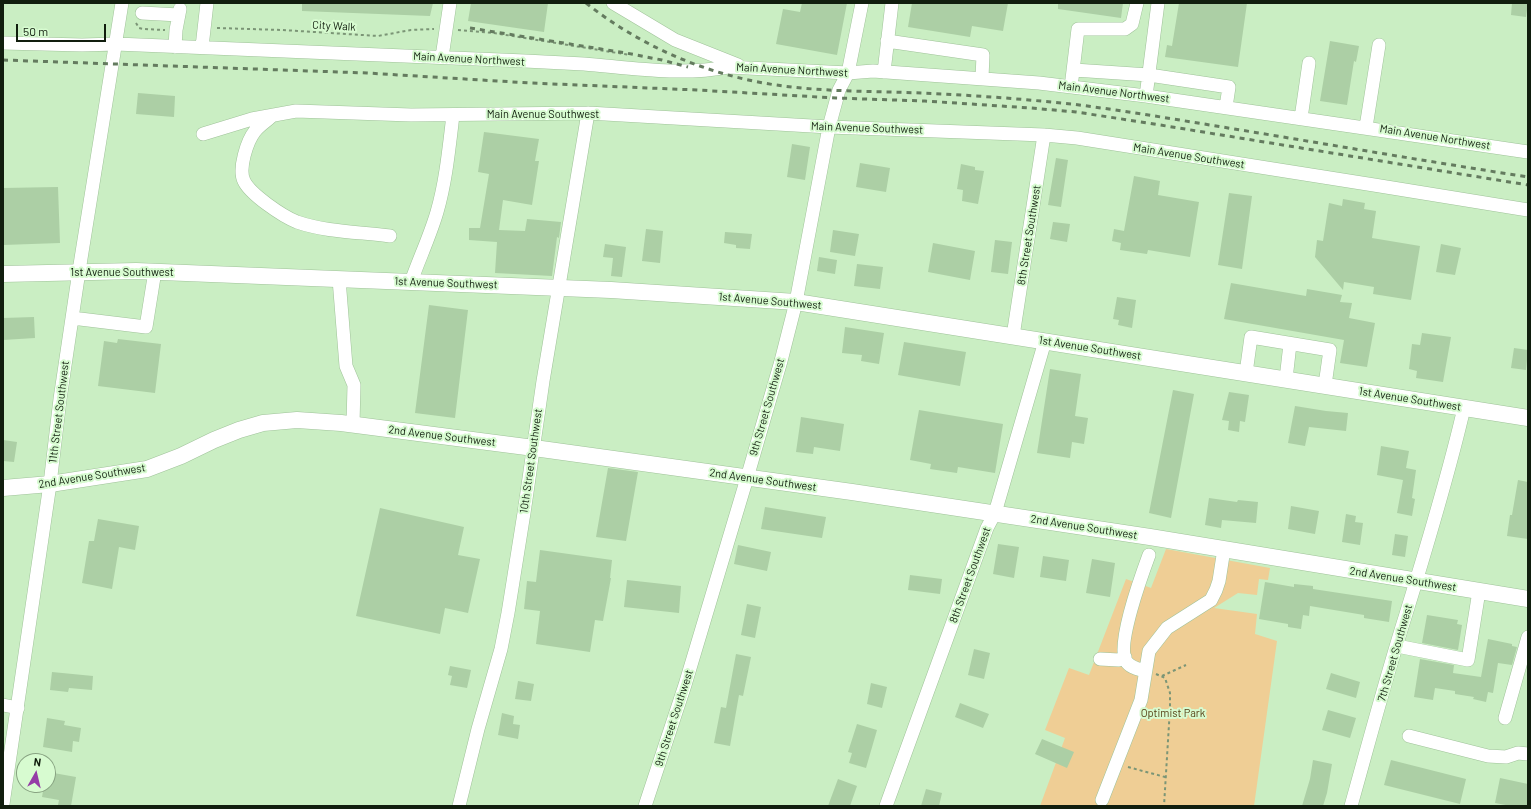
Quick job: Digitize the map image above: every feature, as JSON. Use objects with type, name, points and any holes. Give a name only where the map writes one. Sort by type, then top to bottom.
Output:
[{"type":"main road","name":"1st Avenue Southwest","points":[[3,274],[78,271],[155,271],[559,288],[796,302],[1045,340],[1528,418]]},
{"type":"main road","name":"2nd Avenue Southwest","points":[[3,488],[50,484],[147,468],[181,456],[238,430],[263,423],[297,420],[353,424],[995,513],[1224,549],[1528,600]]},
{"type":"street","name":"11th Street Southwest","points":[[3,804],[50,484],[78,271],[122,3]]},
{"type":"street","points":[[202,48],[207,3]]},
{"type":"street","points":[[442,57],[450,3]]},
{"type":"street","points":[[613,3],[676,40],[744,67]]},
{"type":"street","name":"9th Street Southwest","points":[[645,806],[687,677],[747,478],[796,302],[830,127],[839,90],[848,73],[862,3]]},
{"type":"street","points":[[884,72],[892,3]]},
{"type":"street","points":[[1146,96],[1158,3]]},
{"type":"street","points":[[1072,86],[1078,29],[1125,29],[1132,24],[1136,9],[1156,18]]},
{"type":"street","points":[[138,16],[179,12],[175,47]]},
{"type":"street","points":[[887,41],[983,55],[982,78]]},
{"type":"street","name":"Main Avenue Northwest","points":[[3,43],[82,45],[116,44],[442,57],[584,64],[671,71],[709,70],[728,66],[848,73],[873,71],[982,78],[1072,86],[1146,96],[1366,127],[1528,152]]},
{"type":"street","points":[[1366,127],[1379,45]]},
{"type":"street","points":[[1301,118],[1309,63]]},
{"type":"street","points":[[1074,70],[1149,75],[1229,87],[1226,107]]},
{"type":"street","name":"Main Avenue Southwest","points":[[202,134],[252,119],[296,111],[411,115],[588,114],[830,127],[1044,135],[1084,139],[1528,210]]},
{"type":"street","name":"10th Street Southwest","points":[[459,806],[476,736],[501,649],[522,529],[543,381],[588,114]]},
{"type":"street","points":[[273,115],[254,132],[246,151],[242,164],[243,180],[250,188],[267,204],[296,221],[324,228],[390,236]]},
{"type":"street","points":[[411,282],[436,214],[441,196],[447,165],[453,115]]},
{"type":"street","name":"8th Street Southwest","points":[[1013,336],[1044,135]]},
{"type":"street","points":[[72,318],[146,326],[155,271]]},
{"type":"street","points":[[339,279],[346,366],[354,385],[353,424]]},
{"type":"street","points":[[1246,373],[1251,337],[1330,350],[1325,385]]},
{"type":"street","name":"8th Street Southwest","points":[[886,806],[987,528],[995,513],[1045,340]]},
{"type":"street","points":[[1286,379],[1290,344]]},
{"type":"street","name":"7th Street Southwest","points":[[1351,806],[1455,448],[1464,408]]},
{"type":"street","points":[[1102,800],[1141,700],[1149,651],[1167,628],[1211,600],[1219,581],[1224,549]]},
{"type":"street","points":[[1145,671],[1132,667],[1126,661],[1125,657],[1126,629],[1131,606],[1149,555]]},
{"type":"street","points":[[1397,646],[1468,660],[1479,591]]},
{"type":"street","points":[[1504,718],[1528,638]]},
{"type":"street","points":[[1100,658],[1119,660],[1125,657]]},
{"type":"street","points":[[3,705],[18,708]]},
{"type":"street","points":[[1409,736],[1488,756],[1506,757],[1518,753],[1528,754]]},
{"type":"path","points":[[138,16],[137,25],[143,30],[176,30]]},
{"type":"path","name":"City Walk","points":[[204,29],[269,30],[378,36],[412,30],[446,30],[494,33],[631,55]]},
{"type":"path","points":[[1162,676],[1186,665]]},
{"type":"path","points":[[1145,671],[1162,676],[1168,683],[1170,700],[1164,806]]},
{"type":"path","points":[[1116,764],[1165,777]]},
{"type":"green space","name":"Optimist Park","points":[[1166,549],[1270,568],[1268,580],[1259,579],[1257,595],[1238,593],[1214,608],[1257,614],[1255,634],[1277,641],[1254,806],[1040,806],[1065,738],[1045,730],[1069,668],[1089,675],[1126,579],[1151,588]]},
{"type":"building","points":[[302,3],[433,3],[430,16],[302,11]]},
{"type":"building","points":[[471,3],[548,3],[544,32],[468,21]]},
{"type":"building","points":[[802,3],[847,3],[837,55],[776,44],[783,9],[800,12]]},
{"type":"building","points":[[912,3],[1008,3],[1003,31],[972,26],[970,37],[908,27]]},
{"type":"building","points":[[1058,3],[1123,3],[1121,18],[1058,9]]},
{"type":"building","points":[[1179,3],[1247,3],[1238,67],[1165,57],[1167,45],[1172,46]]},
{"type":"building","points":[[1512,3],[1528,3],[1526,17],[1511,15]]},
{"type":"building","points":[[1330,41],[1359,46],[1356,62],[1354,61],[1347,105],[1320,101]]},
{"type":"building","points":[[138,93],[175,96],[174,117],[136,114]]},
{"type":"building","points":[[484,132],[539,139],[535,161],[539,161],[532,205],[503,200],[499,230],[525,231],[527,219],[561,222],[559,238],[557,237],[552,276],[495,273],[497,242],[469,240],[469,228],[480,228],[489,174],[478,172]]},
{"type":"building","points":[[792,144],[810,147],[805,180],[787,177]]},
{"type":"building","points":[[1056,158],[1068,160],[1061,207],[1048,205]]},
{"type":"building","points":[[860,163],[890,168],[886,192],[856,187]]},
{"type":"building","points":[[961,164],[975,167],[975,170],[984,171],[978,204],[962,201],[963,190],[957,189]]},
{"type":"building","points":[[1134,176],[1160,181],[1158,195],[1199,202],[1190,257],[1148,250],[1147,254],[1120,250],[1121,243],[1112,241],[1114,229],[1124,231]]},
{"type":"building","points":[[58,187],[60,243],[3,245],[3,188]]},
{"type":"building","points":[[1229,193],[1252,196],[1242,269],[1218,265]]},
{"type":"building","points":[[1343,199],[1365,203],[1364,209],[1376,211],[1372,238],[1420,246],[1411,300],[1373,294],[1374,287],[1344,282],[1343,290],[1315,257],[1317,240],[1323,241],[1329,203],[1342,206]]},
{"type":"building","points":[[1053,222],[1070,224],[1067,242],[1050,239]]},
{"type":"building","points":[[646,229],[663,231],[660,263],[642,261]]},
{"type":"building","points":[[833,230],[859,234],[855,256],[830,252]]},
{"type":"building","points":[[725,232],[752,234],[750,249],[736,248],[736,245],[724,243]]},
{"type":"building","points":[[995,240],[1012,242],[1008,274],[991,272]]},
{"type":"building","points":[[933,243],[975,251],[970,280],[928,272]]},
{"type":"building","points":[[605,244],[626,247],[622,277],[611,276],[613,258],[603,257]]},
{"type":"building","points":[[1441,244],[1461,248],[1455,275],[1436,272]]},
{"type":"building","points":[[819,257],[837,260],[835,274],[817,271]]},
{"type":"building","points":[[857,264],[883,267],[880,289],[854,286]]},
{"type":"building","points":[[1231,283],[1306,296],[1307,289],[1342,295],[1340,302],[1352,303],[1349,318],[1375,323],[1367,367],[1340,363],[1344,340],[1224,319]]},
{"type":"building","points":[[1117,297],[1136,300],[1132,328],[1118,325],[1119,320],[1113,319]]},
{"type":"building","points":[[429,305],[468,310],[455,418],[415,413]]},
{"type":"building","points":[[34,317],[35,338],[3,340],[3,318]]},
{"type":"building","points":[[845,327],[884,333],[879,364],[861,361],[862,355],[842,353]]},
{"type":"building","points":[[1422,333],[1451,337],[1443,382],[1416,378],[1417,371],[1409,369],[1412,344],[1420,345]]},
{"type":"building","points":[[118,339],[161,344],[155,393],[98,386],[104,341],[117,343]]},
{"type":"building","points":[[904,342],[966,352],[960,386],[898,375]]},
{"type":"building","points":[[1514,348],[1528,350],[1526,370],[1511,368]]},
{"type":"building","points":[[1050,369],[1081,374],[1075,416],[1088,418],[1084,444],[1072,442],[1070,458],[1037,453]]},
{"type":"building","points":[[1173,390],[1194,394],[1171,518],[1149,513]]},
{"type":"building","points":[[1229,392],[1249,395],[1245,422],[1240,421],[1239,432],[1228,430],[1229,421],[1222,420]]},
{"type":"building","points":[[1295,406],[1348,413],[1346,431],[1309,427],[1305,446],[1288,443]]},
{"type":"building","points":[[919,410],[1003,424],[995,473],[958,467],[957,473],[930,469],[931,464],[910,460]]},
{"type":"building","points":[[801,417],[844,424],[840,451],[814,447],[813,454],[796,452]]},
{"type":"building","points":[[3,440],[17,442],[14,462],[3,461]]},
{"type":"building","points":[[1381,446],[1409,451],[1406,468],[1416,470],[1412,498],[1415,499],[1412,516],[1397,513],[1403,480],[1377,475]]},
{"type":"building","points":[[608,468],[638,472],[626,541],[596,537]]},
{"type":"building","points":[[1518,480],[1528,482],[1528,539],[1507,536]]},
{"type":"building","points":[[1209,498],[1237,502],[1238,500],[1258,502],[1256,523],[1222,520],[1221,528],[1205,525]]},
{"type":"building","points":[[1291,506],[1319,511],[1315,534],[1288,529]]},
{"type":"building","points":[[765,507],[826,517],[822,538],[761,529]]},
{"type":"building","points":[[380,508],[464,527],[458,555],[480,559],[468,613],[445,608],[440,634],[356,616]]},
{"type":"building","points":[[1346,514],[1356,516],[1355,522],[1363,523],[1360,545],[1342,542]]},
{"type":"building","points":[[98,519],[139,526],[135,550],[119,547],[112,589],[82,583],[89,541],[94,541]]},
{"type":"building","points":[[1395,534],[1408,536],[1405,557],[1392,555]]},
{"type":"building","points":[[998,544],[1019,547],[1014,578],[993,574]]},
{"type":"building","points":[[738,545],[771,552],[767,571],[734,564]]},
{"type":"building","points":[[540,550],[612,560],[611,578],[603,621],[595,620],[590,652],[536,644],[540,611],[524,609],[527,581],[536,582]]},
{"type":"building","points":[[1043,556],[1069,560],[1066,581],[1040,577]]},
{"type":"building","points":[[1092,559],[1115,563],[1110,597],[1086,593]]},
{"type":"building","points":[[910,575],[942,579],[940,594],[908,590]]},
{"type":"building","points":[[627,580],[681,586],[679,613],[624,607]]},
{"type":"building","points":[[1265,582],[1294,587],[1294,584],[1313,586],[1313,589],[1392,601],[1389,622],[1364,618],[1364,615],[1310,606],[1309,616],[1303,615],[1301,629],[1288,627],[1288,624],[1259,619]]},
{"type":"building","points":[[747,604],[761,607],[755,638],[741,635]]},
{"type":"building","points":[[1427,615],[1458,620],[1457,624],[1462,625],[1458,650],[1422,643]]},
{"type":"building","points":[[1488,639],[1512,644],[1512,646],[1517,647],[1512,665],[1498,663],[1493,693],[1488,692],[1486,702],[1473,699],[1474,697],[1455,694],[1455,691],[1435,688],[1433,700],[1414,697],[1420,659],[1454,665],[1453,673],[1481,677]]},
{"type":"building","points":[[974,649],[990,653],[984,679],[968,675]]},
{"type":"building","points":[[736,654],[751,657],[743,696],[739,695],[730,746],[714,743],[721,707],[726,708]]},
{"type":"building","points":[[450,666],[471,670],[467,688],[450,685],[452,676],[448,675]]},
{"type":"building","points":[[52,672],[93,676],[92,690],[69,688],[68,692],[50,690]]},
{"type":"building","points":[[1331,673],[1360,682],[1356,698],[1326,689]]},
{"type":"building","points":[[518,681],[534,684],[531,701],[515,699]]},
{"type":"building","points":[[871,683],[887,687],[882,708],[867,704]]},
{"type":"building","points":[[960,703],[989,714],[983,728],[955,717]]},
{"type":"building","points":[[1328,710],[1356,718],[1350,738],[1322,730]]},
{"type":"building","points":[[502,713],[514,716],[513,724],[520,725],[518,739],[498,735]]},
{"type":"building","points":[[47,718],[65,721],[64,725],[81,728],[79,742],[73,741],[72,752],[43,747]]},
{"type":"building","points":[[857,724],[877,730],[866,768],[849,763],[852,753],[848,752]]},
{"type":"building","points":[[1042,739],[1074,752],[1067,768],[1035,754]]},
{"type":"building","points":[[1313,760],[1332,764],[1327,793],[1323,806],[1302,806],[1310,779]]},
{"type":"building","points":[[1391,760],[1466,779],[1460,804],[1384,785]]},
{"type":"building","points":[[56,773],[76,777],[71,806],[58,805],[59,800],[42,797],[43,793],[56,793]]},
{"type":"building","points":[[1500,778],[1528,784],[1528,806],[1511,806],[1495,803]]},
{"type":"building","points":[[838,779],[857,786],[850,806],[828,806]]},
{"type":"building","points":[[926,789],[942,793],[939,806],[921,806]]},
{"type":"railway","points":[[586,3],[629,33],[675,56],[725,74],[776,85],[848,91],[959,95],[1072,104],[1119,110],[1528,177]]},
{"type":"railway","points":[[470,28],[626,53],[688,67]]},
{"type":"railway","points":[[3,60],[367,73],[530,83],[925,101],[1031,108],[1076,112],[1148,123],[1528,185]]}]
